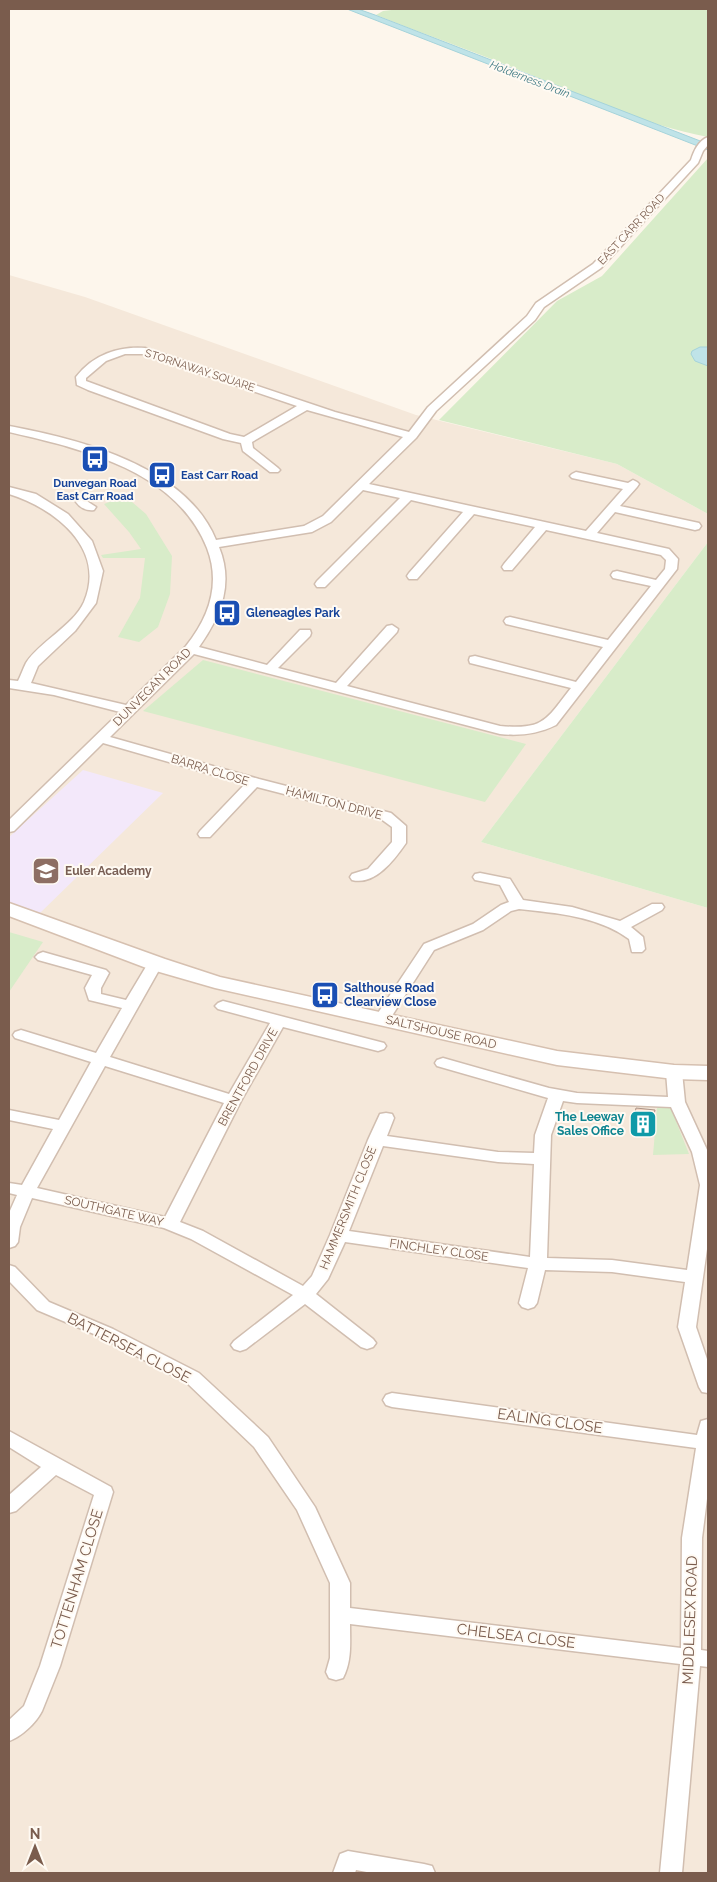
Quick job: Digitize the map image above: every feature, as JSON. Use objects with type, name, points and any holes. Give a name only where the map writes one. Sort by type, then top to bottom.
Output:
[{"type":"main road","name":"SALTSHOUSE ROAD","points":[[9,909],[155,963],[215,982],[557,1058],[674,1072],[708,1073]]},
{"type":"street","name":"EAST CARR ROAD","points":[[214,544],[308,529],[327,519],[412,436],[432,409],[530,318],[540,306],[597,266],[695,160],[699,150],[708,140]]},
{"type":"street","name":"STORNAWAY SQUARE","points":[[246,441],[227,437],[92,388],[81,382],[81,377],[110,354],[126,350],[145,351],[305,406],[375,428],[412,436]]},
{"type":"street","points":[[274,467],[247,449],[246,441],[305,406]]},
{"type":"street","name":"DUNVEGAN ROAD","points":[[9,429],[49,437],[89,449],[120,461],[159,483],[183,499],[202,522],[214,544],[220,568],[220,586],[211,619],[191,649],[9,828]]},
{"type":"street","points":[[576,476],[632,486],[589,535]]},
{"type":"street","points":[[191,649],[500,730],[522,732],[542,727],[550,722],[671,569],[672,558],[665,552],[361,486]]},
{"type":"street","points":[[9,490],[32,497],[64,517],[86,541],[97,571],[90,602],[70,628],[32,664],[23,685]]},
{"type":"street","points":[[321,584],[409,496]]},
{"type":"street","points":[[612,508],[695,526]]},
{"type":"street","points":[[413,576],[472,509]]},
{"type":"street","points":[[508,567],[543,525]]},
{"type":"street","points":[[618,575],[659,584]]},
{"type":"street","points":[[510,621],[611,645]]},
{"type":"street","points":[[339,687],[392,629]]},
{"type":"street","points":[[270,669],[305,633]]},
{"type":"street","points":[[474,660],[578,686]]},
{"type":"street","points":[[9,684],[23,685],[129,710]]},
{"type":"street","name":"BARRA CLOSE","points":[[100,738],[254,782],[205,834]]},
{"type":"street","name":"HAMILTON DRIVE","points":[[254,782],[386,816],[400,826],[399,843],[373,872],[357,877]]},
{"type":"street","points":[[480,877],[505,882],[518,904]]},
{"type":"street","points":[[382,1019],[429,947],[478,927],[506,908],[518,904],[572,911],[621,926],[636,937],[637,949]]},
{"type":"street","points":[[621,926],[657,907]]},
{"type":"street","points":[[43,957],[101,974],[93,988],[94,997],[131,1006]]},
{"type":"street","points":[[9,1242],[10,1227],[27,1191],[155,963]]},
{"type":"street","points":[[223,1006],[279,1021]]},
{"type":"street","name":"BRENTFORD DRIVE","points":[[170,1224],[233,1100],[279,1021],[378,1046]]},
{"type":"street","points":[[21,1035],[233,1100]]},
{"type":"street","points":[[442,1064],[577,1098],[677,1102]]},
{"type":"street","points":[[674,1072],[677,1102],[700,1152],[708,1186],[687,1327],[708,1387]]},
{"type":"street","points":[[528,1303],[538,1264],[543,1135],[557,1094]]},
{"type":"street","points":[[9,1115],[63,1126]]},
{"type":"street","name":"HAMMERSMITH CLOSE","points":[[305,1295],[319,1279],[339,1235],[386,1118]]},
{"type":"street","points":[[376,1140],[498,1157],[543,1160]]},
{"type":"street","name":"SOUTHGATE WAY","points":[[9,1188],[170,1224],[197,1235],[305,1295],[367,1343]]},
{"type":"street","name":"FINCHLEY CLOSE","points":[[339,1235],[538,1264],[612,1266],[694,1277]]},
{"type":"street","name":"BATTERSEA CLOSE","points":[[9,1271],[43,1306],[107,1333],[193,1378],[261,1442],[305,1507],[340,1583],[340,1658],[336,1672]]},
{"type":"street","points":[[240,1345],[305,1295]]},
{"type":"street","name":"EALING CLOSE","points":[[392,1400],[707,1435]]},
{"type":"street","name":"MIDDLESEX ROAD","points":[[671,1873],[700,1658],[692,1538],[707,1435]]},
{"type":"street","points":[[9,1438],[54,1466],[9,1506]]},
{"type":"street","name":"TOTTENHAM CLOSE","points":[[9,1733],[32,1711],[50,1666],[104,1492],[54,1466]]},
{"type":"street","name":"CHELSEA CLOSE","points":[[340,1615],[700,1658]]},
{"type":"street","points":[[344,1873],[348,1860],[413,1872]]},
{"type":"shaded area","points":[[9,275],[85,297],[416,415],[617,464],[708,514],[708,542],[481,842],[708,908],[708,1873],[9,1873]]},
{"type":"shaded area","name":"Euler Academy","points":[[83,770],[163,793],[38,915],[9,905],[9,837]]},
{"type":"green space","points":[[400,9],[708,9],[708,137],[661,126],[617,110],[510,66],[376,15],[383,11]]},
{"type":"green space","points":[[708,158],[708,514],[617,464],[439,420],[557,301],[602,276]]},
{"type":"green space","points":[[125,496],[146,514],[172,556],[170,594],[158,627],[139,642],[118,637],[140,598],[145,558],[103,558],[101,555],[141,549],[129,532],[104,504]]},
{"type":"green space","points":[[708,542],[708,908],[481,842]]},
{"type":"green space","points":[[203,660],[526,744],[485,802],[143,711]]},
{"type":"green space","points":[[9,932],[43,942],[9,992]]},
{"type":"green space","points":[[670,1106],[689,1154],[653,1155],[657,1108]]},
{"type":"water","name":"Holderness Drain","points":[[347,9],[358,9],[375,15],[708,144],[708,150]]},
{"type":"water","points":[[700,347],[708,347],[708,366],[695,361],[691,354],[692,351]]},
{"type":"building","points":[[636,1108],[655,1110],[652,1124],[633,1122]]},
{"type":"place","name":"Dunvegan Road East Carr Road","points":[[95,459]]},
{"type":"place","name":"East Carr Road","points":[[162,475]]},
{"type":"place","name":"Gleneagles Park","points":[[227,613]]},
{"type":"place","name":"Euler Academy","points":[[46,871]]},
{"type":"place","name":"Salthouse Road Clearview Close","points":[[325,995]]},
{"type":"place","name":"The Leeway Sales Office","points":[[643,1124]]}]
